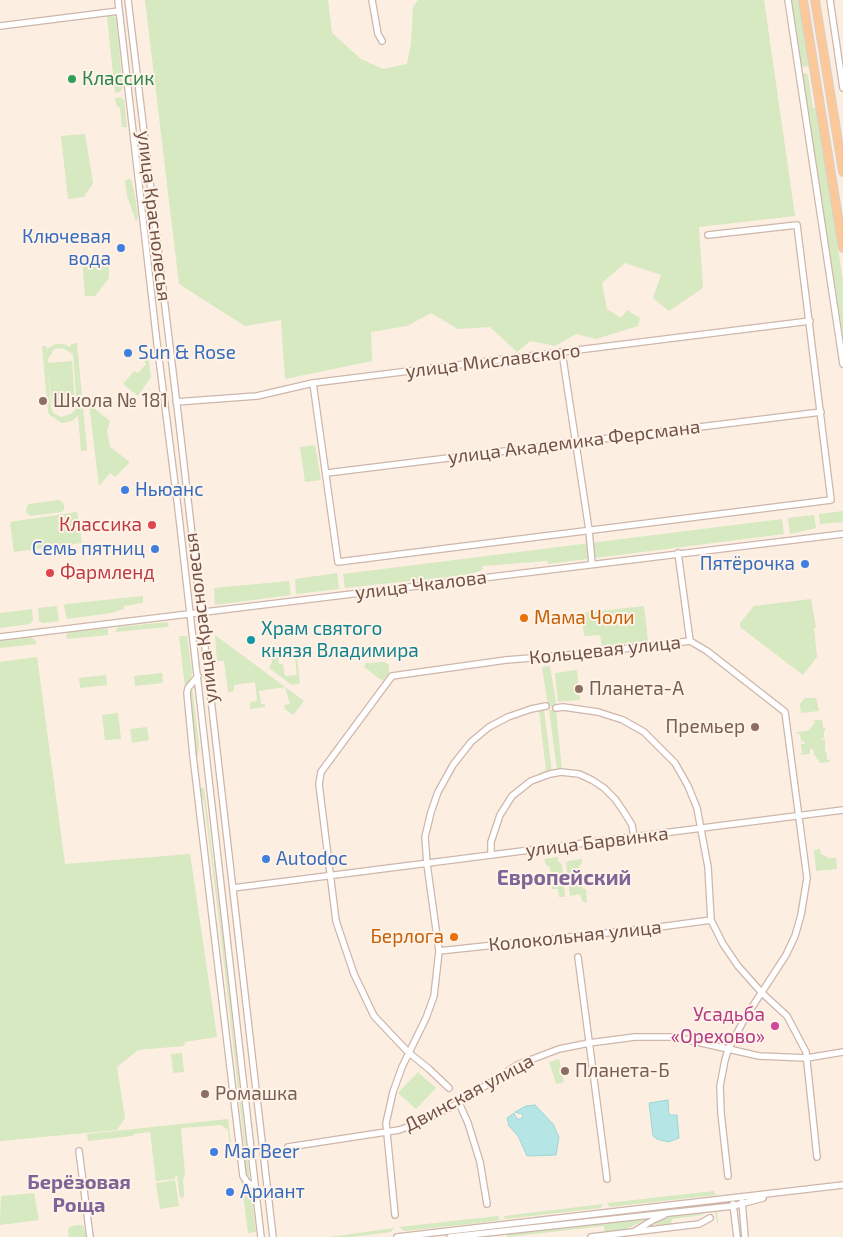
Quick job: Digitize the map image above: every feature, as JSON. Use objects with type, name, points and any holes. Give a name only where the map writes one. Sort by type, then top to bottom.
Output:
[{"type":"main road","points":[[804,0],[843,248]]},
{"type":"main road","points":[[815,0],[843,172]]},
{"type":"street","name":"улица Краснолесья","points":[[118,0],[157,343],[198,676],[208,779],[261,1237]]},
{"type":"street","name":"улица Краснолесья","points":[[128,0],[273,1237]]},
{"type":"street","points":[[372,0],[378,34],[382,41]]},
{"type":"street","points":[[788,0],[843,364]]},
{"type":"street","points":[[830,0],[843,88]]},
{"type":"street","points":[[0,26],[119,11]]},
{"type":"street","points":[[708,235],[797,225],[821,412]]},
{"type":"street","name":"улица Миславского","points":[[176,402],[257,396],[313,383],[810,321]]},
{"type":"street","points":[[157,343],[169,342]]},
{"type":"street","points":[[562,352],[589,530],[592,564]]},
{"type":"street","points":[[313,383],[327,473]]},
{"type":"street","name":"улица Академика Ферсмана","points":[[327,473],[821,412]]},
{"type":"street","name":"улица Чкалова","points":[[327,473],[338,562],[831,500],[821,412]]},
{"type":"street","name":"улица Чкалова","points":[[0,637],[843,534]]},
{"type":"street","points":[[678,553],[690,641]]},
{"type":"street","name":"Кольцевая улица","points":[[449,1088],[430,1069],[408,1052],[374,1016],[354,974],[336,921],[319,784],[321,772],[392,676],[506,660],[580,654],[690,641],[707,651],[785,712],[807,878],[801,915],[795,936],[745,1018],[728,1050],[720,1086],[728,1176]]},
{"type":"street","name":"улица Краснолесья","points":[[198,676],[188,688],[187,694],[195,771],[242,1176],[246,1182],[256,1188]]},
{"type":"street","points":[[395,1215],[386,1123],[393,1092],[408,1052],[426,1018],[434,996],[439,951],[425,837],[431,812],[438,792],[453,765],[470,742],[489,727],[523,711],[546,706]]},
{"type":"street","points":[[556,708],[563,707],[598,712],[623,720],[644,732],[675,763],[688,786],[697,808],[708,867],[710,920],[738,966],[762,993],[787,1016],[798,1035],[807,1058],[817,1157]]},
{"type":"street","points":[[491,855],[491,842],[500,815],[512,796],[530,781],[560,772],[579,774],[604,788],[616,799],[632,824],[634,837]]},
{"type":"street","name":"улица Барвинка","points":[[233,888],[843,810]]},
{"type":"street","name":"Колокольная улица","points":[[439,951],[710,920]]},
{"type":"street","points":[[578,958],[606,1179]]},
{"type":"street","name":"Двинская улица","points":[[288,1147],[399,1130],[419,1123],[458,1103],[517,1065],[559,1049],[589,1043],[635,1037],[675,1037],[759,1056],[807,1058],[843,1052]]},
{"type":"street","points":[[458,1103],[468,1123],[480,1162],[487,1204]]},
{"type":"street","points":[[79,1151],[90,1237]]},
{"type":"street","points":[[397,1237],[742,1201],[774,1194],[843,1185]]},
{"type":"street","points":[[742,1201],[745,1237]]},
{"type":"street","points":[[450,1237],[672,1212],[733,1202]]},
{"type":"street","points":[[733,1202],[736,1236]]},
{"type":"street","points":[[633,1232],[653,1220],[672,1212]]},
{"type":"street","points":[[591,1237],[700,1224],[710,1218]]},
{"type":"street","points":[[653,1220],[653,1225],[656,1229]]},
{"type":"green space","points":[[145,0],[328,0],[332,33],[361,59],[383,69],[407,64],[411,44],[413,7],[418,0],[764,0],[795,216],[699,227],[703,288],[669,311],[653,298],[661,275],[625,263],[602,283],[607,309],[621,318],[627,310],[640,318],[638,326],[596,339],[576,334],[555,346],[530,341],[517,352],[490,327],[458,329],[431,313],[407,326],[371,332],[372,361],[285,379],[281,320],[245,326],[179,284]]},
{"type":"green space","points":[[791,0],[800,0],[809,66],[801,67]]},
{"type":"green space","points":[[112,15],[116,18],[123,88],[120,92],[115,93],[107,16]]},
{"type":"green space","points":[[802,74],[808,75],[813,108],[817,108],[843,281],[843,337]]},
{"type":"green space","points":[[121,97],[124,100],[127,127],[122,127],[120,108],[116,105],[115,98]]},
{"type":"green space","points":[[85,134],[93,183],[84,197],[68,199],[61,136]]},
{"type":"green space","points":[[131,179],[138,218],[136,221],[127,196],[125,180]]},
{"type":"green space","points":[[109,257],[109,278],[95,296],[85,296],[82,258]]},
{"type":"green space","points":[[77,343],[87,450],[81,451],[78,415],[72,421],[62,423],[48,412],[42,346],[46,346],[47,349],[55,344],[64,344],[70,347],[71,344]],"holes":[[[62,348],[73,354],[77,408],[71,414],[61,417],[53,413],[51,407],[48,367],[52,405],[75,403],[72,361],[48,363],[48,359],[54,349]]]},
{"type":"green space","points":[[148,354],[151,377],[138,396],[123,384],[134,371],[138,373],[146,364],[143,360]]},
{"type":"green space","points":[[89,404],[110,421],[107,431],[110,447],[130,462],[115,477],[110,473],[99,486]]},
{"type":"green space","points":[[315,445],[321,480],[305,482],[300,447]]},
{"type":"green space","points":[[59,500],[64,504],[62,512],[30,516],[26,512],[29,504]]},
{"type":"green space","points":[[843,511],[843,522],[820,524],[819,514]]},
{"type":"green space","points":[[77,512],[82,543],[14,552],[10,522]]},
{"type":"green space","points":[[814,515],[816,528],[790,534],[788,518]]},
{"type":"green space","points":[[782,519],[784,534],[548,564],[547,561],[482,566],[483,570],[466,575],[345,588],[343,574]]},
{"type":"green space","points":[[337,573],[339,589],[296,594],[295,579]]},
{"type":"green space","points":[[289,581],[291,595],[215,605],[214,588]]},
{"type":"green space","points":[[143,596],[143,603],[124,606],[124,609],[111,613],[67,619],[64,606],[66,604]]},
{"type":"green space","points":[[811,599],[816,627],[814,628],[817,657],[803,675],[740,627],[740,623],[754,606]]},
{"type":"green space","points":[[57,606],[59,621],[43,623],[39,621],[38,608]]},
{"type":"green space","points":[[644,606],[648,641],[602,646],[600,635],[584,636],[581,613]]},
{"type":"green space","points":[[32,609],[33,620],[30,624],[0,628],[0,613]]},
{"type":"green space","points":[[167,622],[169,625],[167,627],[115,632],[118,627]]},
{"type":"green space","points":[[108,629],[108,635],[67,639],[66,632]]},
{"type":"green space","points":[[215,635],[304,701],[293,715],[285,709],[284,705],[290,704],[285,687],[259,691],[261,704],[265,704],[265,707],[250,709],[250,702],[257,701],[255,682],[234,685],[234,691],[228,692],[224,661],[217,661]]},
{"type":"green space","points":[[179,636],[187,636],[192,672],[191,680],[185,687]]},
{"type":"green space","points":[[30,637],[37,644],[0,648],[0,641]]},
{"type":"green space","points":[[277,648],[279,664],[283,664],[285,676],[297,675],[295,658],[297,658],[300,683],[292,685],[269,668],[272,662],[270,649]]},
{"type":"green space","points":[[37,657],[65,864],[190,854],[217,1037],[185,1042],[184,1046],[138,1050],[117,1067],[125,1118],[117,1130],[0,1141],[0,662]]},
{"type":"green space","points":[[385,662],[389,665],[389,674],[383,680],[364,667],[366,663]]},
{"type":"green space","points":[[550,666],[556,707],[548,707],[542,667]]},
{"type":"green space","points":[[577,670],[580,700],[558,702],[555,673]]},
{"type":"green space","points":[[162,673],[163,683],[135,686],[134,676]]},
{"type":"green space","points":[[106,675],[107,685],[80,688],[79,678]]},
{"type":"green space","points":[[192,686],[199,745],[198,757],[196,757],[189,690]]},
{"type":"green space","points":[[805,698],[816,698],[819,711],[801,713],[800,704]]},
{"type":"green space","points":[[544,710],[552,772],[539,775],[539,773],[546,770],[539,711]]},
{"type":"green space","points":[[549,710],[556,710],[562,769],[557,770]]},
{"type":"green space","points":[[118,713],[121,739],[105,740],[102,715]]},
{"type":"green space","points":[[814,720],[822,720],[823,728],[826,730],[824,731],[824,738],[820,739],[825,740],[827,760],[830,760],[830,762],[820,763],[813,749],[810,749],[810,754],[801,755],[800,753],[802,753],[801,744],[805,744],[804,741],[801,741],[800,734],[797,734],[797,732],[808,731],[815,723]]},
{"type":"green space","points":[[147,727],[149,740],[132,743],[130,729]]},
{"type":"green space","points":[[200,788],[204,788],[221,920],[250,1182],[245,1176],[242,1154],[245,1151],[219,920],[204,801],[201,798]]},
{"type":"green space","points":[[820,849],[821,854],[829,858],[836,858],[837,869],[816,871],[814,850]]},
{"type":"green space","points":[[558,857],[558,861],[562,865],[565,897],[559,897],[558,889],[552,889],[550,867],[546,865],[544,859]]},
{"type":"green space","points":[[582,859],[579,867],[582,887],[586,890],[586,903],[582,901],[580,894],[570,896],[566,863]]},
{"type":"green space","points":[[182,1053],[184,1072],[173,1073],[171,1054]]},
{"type":"green space","points":[[559,1059],[564,1082],[556,1084],[549,1062]]},
{"type":"green space","points":[[418,1072],[436,1088],[416,1109],[398,1093]]},
{"type":"green space","points":[[228,1119],[232,1151],[230,1151],[228,1130],[221,1125],[181,1128],[185,1174],[183,1180],[184,1197],[180,1198],[177,1175],[175,1175],[175,1179],[156,1181],[150,1132],[134,1134],[133,1136],[88,1141],[87,1134]]},
{"type":"green space","points":[[241,1179],[251,1189],[256,1232],[248,1233]]},
{"type":"green space","points":[[175,1180],[179,1206],[160,1209],[156,1183]]},
{"type":"green space","points":[[714,1191],[716,1195],[610,1207],[607,1203]]},
{"type":"green space","points":[[34,1193],[39,1220],[0,1225],[1,1196]]},
{"type":"green space","points":[[603,1204],[601,1208],[505,1219],[504,1216]]},
{"type":"green space","points":[[717,1209],[718,1223],[715,1211],[703,1213],[703,1215],[672,1219],[671,1224],[655,1224],[656,1221],[681,1213]]},
{"type":"green space","points":[[498,1216],[500,1220],[469,1224],[405,1231],[399,1227]]},
{"type":"green space","points":[[654,1216],[626,1229],[605,1232],[604,1226],[507,1237],[507,1234]]},
{"type":"green space","points":[[81,1225],[84,1227],[86,1237],[69,1237],[68,1229],[71,1226]]},
{"type":"green space","points":[[394,1228],[391,1232],[351,1237],[330,1237]]},
{"type":"water","points":[[668,1100],[669,1115],[677,1115],[679,1138],[668,1142],[653,1136],[649,1103]]},
{"type":"water","points":[[535,1105],[553,1124],[559,1137],[556,1155],[527,1156],[518,1136],[509,1126],[507,1118],[514,1113],[517,1119],[521,1119],[522,1114],[515,1112],[526,1106]]},
{"type":"place","name":"Классик","points":[[72,79]]},
{"type":"place","name":"Ключевая вода","points":[[121,248]]},
{"type":"place","name":"Sun & Rose","points":[[128,353]]},
{"type":"place","name":"Школа № 181","points":[[43,401]]},
{"type":"place","name":"Ньюанс","points":[[125,490]]},
{"type":"place","name":"Классика","points":[[152,525]]},
{"type":"place","name":"Семь пятниц","points":[[155,549]]},
{"type":"place","name":"Пятёрочка","points":[[805,564]]},
{"type":"place","name":"Фармленд","points":[[50,573]]},
{"type":"place","name":"Мама Чоли","points":[[524,618]]},
{"type":"place","name":"Храм святого князя Владимира","points":[[251,640]]},
{"type":"place","name":"Планета-А","points":[[579,689]]},
{"type":"place","name":"Премьер","points":[[755,727]]},
{"type":"place","name":"Autodoc","points":[[266,859]]},
{"type":"place","name":"Берлога","points":[[454,937]]},
{"type":"place","name":"Усадьба «Орехово»","points":[[775,1026]]},
{"type":"place","name":"Планета-Б","points":[[565,1071]]},
{"type":"place","name":"Ромашка","points":[[205,1094]]},
{"type":"place","name":"МагBeer","points":[[214,1152]]},
{"type":"place","name":"Ариант","points":[[230,1192]]},
{"type":"district","name":"Европейский","points":[[564,878]]},
{"type":"district","name":"Берёзовая Роща","points":[[79,1194]]}]
